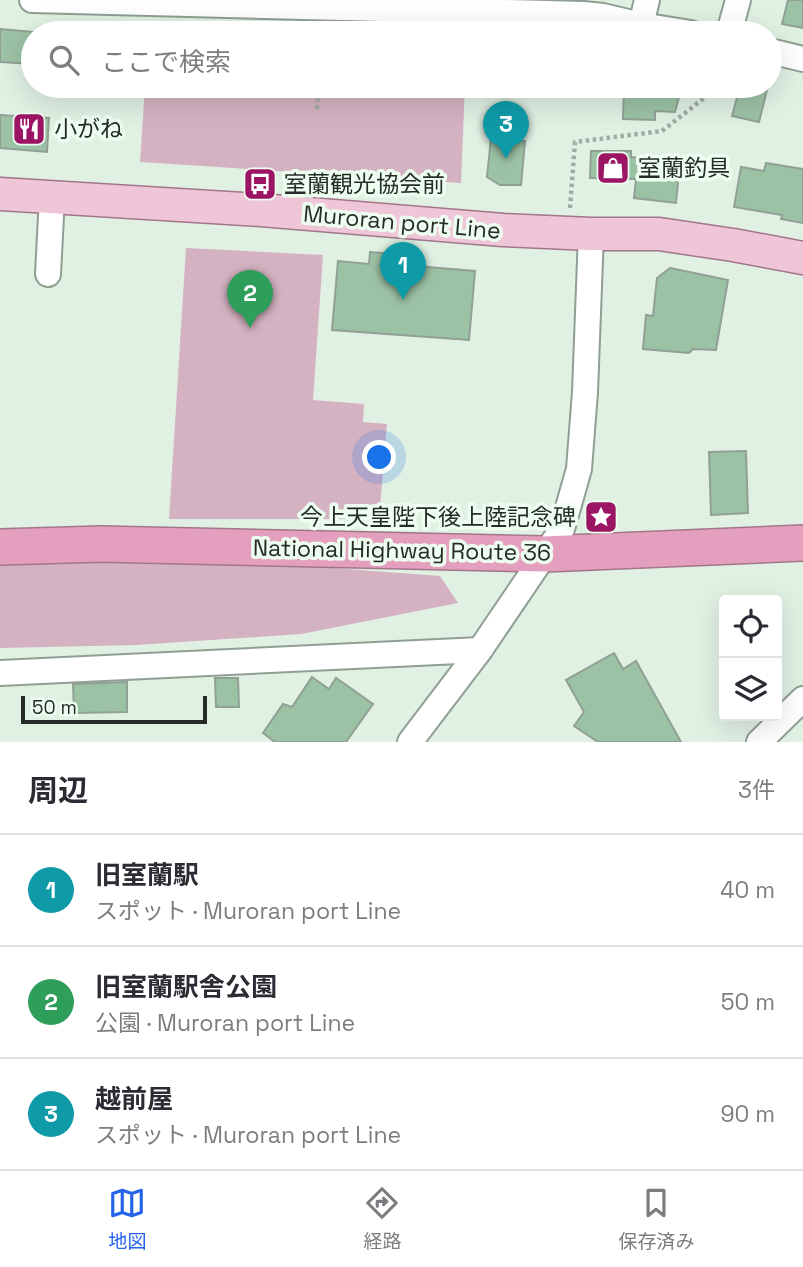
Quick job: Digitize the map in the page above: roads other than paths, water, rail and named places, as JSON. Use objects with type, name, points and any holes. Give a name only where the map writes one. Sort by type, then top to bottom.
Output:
[{"type":"highway","name":"National Highway Route 36","points":[[0,547],[114,544],[544,554],[803,543]]},
{"type":"main road","name":"Muroran port Line","points":[[0,194],[261,210],[503,230],[659,234],[803,258]]},
{"type":"street","points":[[32,0],[497,6],[603,16],[624,21]]},
{"type":"street","points":[[642,21],[648,0]]},
{"type":"street","points":[[732,21],[738,0]]},
{"type":"street","points":[[782,54],[803,59]]},
{"type":"street","points":[[48,274],[52,197]]},
{"type":"street","points":[[410,742],[480,650],[562,529],[579,469],[585,392],[580,233]]},
{"type":"street","points":[[0,673],[480,650]]},
{"type":"street","points":[[759,742],[803,699]]},
{"type":"place","name":"小がね","points":[[29,129]]},
{"type":"place","name":"越前屋","points":[[506,159]]},
{"type":"place","name":"室蘭釣具","points":[[613,168]]},
{"type":"place","name":"室蘭観光協会前","points":[[260,184]]},
{"type":"place","name":"旧室蘭駅","points":[[403,300]]},
{"type":"place","name":"旧室蘭駅舎公園","points":[[250,328]]},
{"type":"place","name":"今上天皇陛下後上陸記念碑","points":[[601,517]]}]
